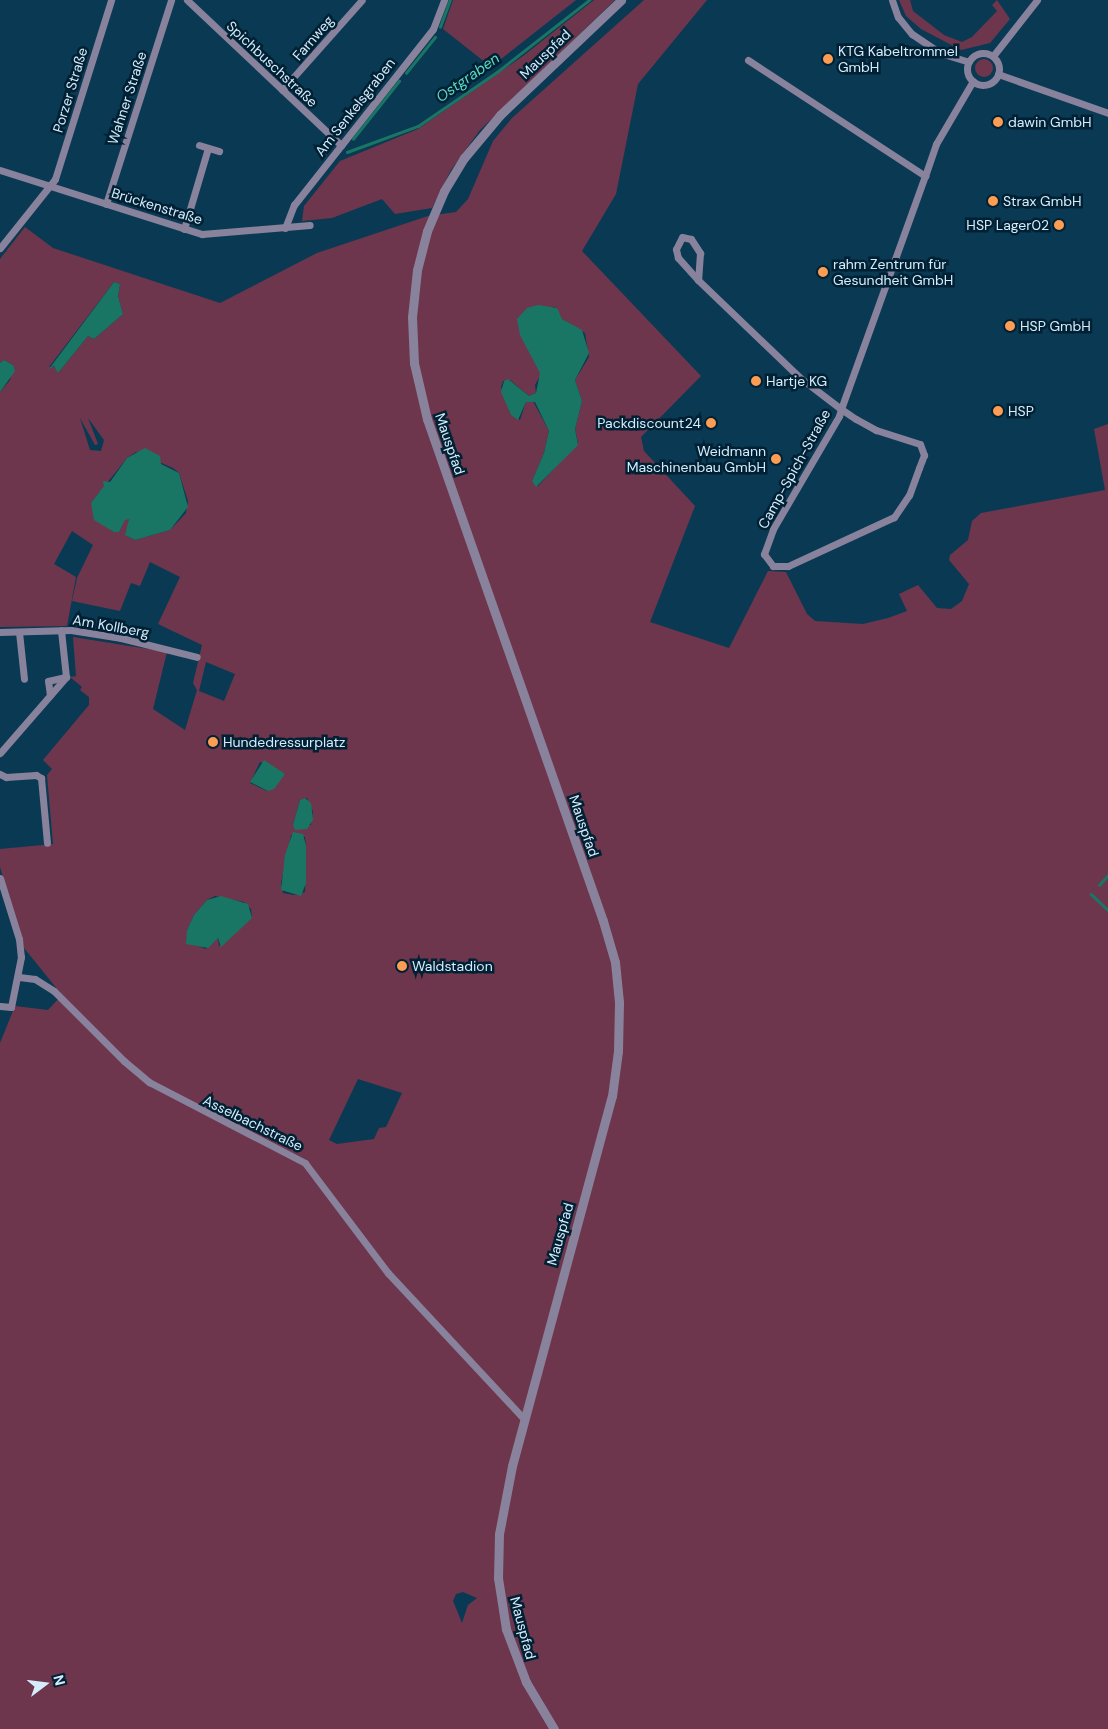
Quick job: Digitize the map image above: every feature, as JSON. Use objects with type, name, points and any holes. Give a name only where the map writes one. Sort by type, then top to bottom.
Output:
[{"type":"street","name":"Porzer Straße","points":[[50,186],[111,0]]},
{"type":"street","name":"Wahner Straße","points":[[106,204],[171,0]]},
{"type":"street","name":"Farnweg","points":[[282,90],[362,0]]},
{"type":"street","name":"Am Senkelsgraben","points":[[284,228],[294,205],[433,29],[444,0]]},
{"type":"street","name":"Mauspfad","points":[[554,1729],[532,1695],[515,1656],[500,1598],[498,1558],[501,1512],[612,1096],[618,1051],[619,1002],[615,962],[603,921],[438,452],[419,387],[412,340],[413,294],[422,247],[435,211],[453,176],[481,136],[621,0]]},
{"type":"street","points":[[892,0],[898,17],[912,34],[940,52],[968,62]]},
{"type":"street","points":[[993,56],[1037,0]]},
{"type":"street","name":"Spichbuschstraße","points":[[189,1],[341,145]]},
{"type":"street","points":[[979,53],[993,56],[998,64],[998,74],[989,83],[973,81],[968,72],[968,62],[979,53]]},
{"type":"street","points":[[748,60],[925,176]]},
{"type":"street","points":[[998,74],[1108,113]]},
{"type":"street","name":"Camp-Spich-Straße","points":[[698,280],[700,253],[691,239],[682,238],[676,249],[678,258],[698,280],[798,377],[841,409],[876,430],[920,444],[924,455],[909,495],[894,517],[788,566],[773,566],[764,554],[768,540],[841,409],[943,129],[973,81]]},
{"type":"street","points":[[199,145],[218,151]]},
{"type":"street","points":[[184,229],[208,148]]},
{"type":"street","name":"Brückenstraße","points":[[0,170],[184,229],[210,234],[310,225]]},
{"type":"street","points":[[0,248],[50,186]]},
{"type":"street","points":[[0,753],[66,677],[61,630]]},
{"type":"street","name":"Am Kollberg","points":[[0,632],[61,630],[121,638],[197,657]]},
{"type":"street","points":[[19,632],[24,679]]},
{"type":"street","points":[[50,695],[48,680],[66,677]]},
{"type":"street","points":[[0,774],[6,777],[36,775],[41,778],[47,843]]},
{"type":"street","points":[[0,878],[19,940],[19,976],[11,1007],[0,1006]]},
{"type":"street","name":"Asselbachstraße","points":[[19,976],[36,979],[54,991],[124,1061],[149,1082],[305,1163],[388,1273],[524,1420]]},
{"type":"shaded area","points":[[453,0],[576,0],[491,67],[443,29]]},
{"type":"shaded area","points":[[594,0],[615,0],[480,130],[451,170],[432,208],[395,214],[382,199],[332,218],[302,221],[304,206],[340,161],[418,129],[523,56]]},
{"type":"shaded area","points":[[644,0],[707,0],[638,84],[616,194],[582,251],[701,376],[641,437],[644,451],[695,506],[650,622],[729,648],[768,571],[786,572],[807,614],[815,621],[863,624],[888,618],[907,611],[899,594],[918,585],[937,608],[951,609],[962,601],[969,584],[949,560],[950,555],[968,540],[972,521],[981,513],[1105,490],[1094,429],[1108,424],[1108,1729],[0,1729],[0,1043],[15,1006],[48,1010],[62,995],[24,948],[0,867],[0,849],[53,844],[47,775],[52,769],[43,760],[89,705],[89,697],[80,690],[82,687],[70,677],[76,676],[73,637],[167,652],[153,709],[185,730],[197,690],[193,683],[202,645],[158,624],[180,577],[150,562],[140,586],[131,583],[120,611],[72,601],[77,578],[93,545],[72,531],[54,564],[76,577],[67,626],[0,627],[0,392],[10,380],[13,365],[4,360],[0,363],[0,259],[25,227],[53,248],[220,303],[317,253],[428,216],[456,212],[468,199],[493,141],[512,118]],"holes":[[[114,282],[120,284],[118,296],[123,314],[94,339],[88,336],[58,373],[57,367],[49,367]],[[555,307],[562,319],[585,333],[589,357],[575,380],[582,401],[575,429],[578,443],[538,486],[532,481],[544,453],[549,431],[533,401],[526,402],[520,420],[511,415],[501,387],[503,381],[510,380],[529,396],[536,393],[535,385],[540,376],[545,308]],[[80,418],[95,445],[98,444],[88,418],[104,440],[101,451],[90,450]],[[136,452],[173,468],[179,473],[188,501],[186,513],[170,530],[135,540],[127,536],[129,519],[125,519],[119,532],[114,532],[101,522],[91,503],[127,458]],[[206,662],[235,674],[224,701],[199,691]],[[260,762],[285,774],[267,791],[250,783]],[[307,798],[313,812],[311,825],[293,825],[300,800]],[[291,835],[305,837],[305,892],[294,895],[283,893],[281,883]],[[215,896],[244,902],[251,909],[252,918],[219,946],[218,938],[206,949],[193,944],[187,930],[194,915],[207,900]],[[358,1079],[402,1093],[386,1127],[379,1128],[374,1139],[337,1144],[329,1140]],[[463,1592],[477,1598],[468,1605],[462,1623],[453,1601],[456,1594]]]},
{"type":"shaded area","points":[[899,0],[910,0],[913,11],[944,35],[962,42],[972,37],[997,11],[992,5],[997,0],[1010,19],[990,43],[961,50],[921,29],[906,16]]},
{"type":"shaded area","points":[[984,59],[990,62],[993,68],[990,74],[984,77],[978,74],[975,68],[978,62]]},
{"type":"shaded area","points":[[114,282],[120,284],[118,296],[123,314],[94,339],[88,336],[58,373],[54,366],[49,369]]},
{"type":"shaded area","points":[[538,305],[557,308],[562,319],[582,330],[589,353],[575,380],[582,401],[575,429],[578,445],[536,487],[532,481],[544,453],[549,431],[535,402],[526,402],[518,420],[511,415],[501,392],[504,381],[508,379],[529,396],[536,393],[540,373],[520,335],[517,319],[527,308]]},
{"type":"shaded area","points":[[4,360],[13,365],[15,371],[0,392],[0,363]]},
{"type":"shaded area","points":[[145,448],[160,456],[161,464],[179,473],[188,507],[170,530],[135,540],[125,535],[129,519],[125,520],[119,532],[114,532],[94,520],[91,503],[104,486],[103,481],[110,482],[127,458]]},
{"type":"shaded area","points":[[264,760],[285,774],[274,789],[268,791],[250,782]]},
{"type":"shaded area","points":[[305,798],[311,803],[313,820],[307,829],[295,830],[293,825],[300,800]]},
{"type":"shaded area","points":[[293,832],[303,834],[306,846],[306,883],[301,896],[281,890],[285,855]]},
{"type":"shaded area","points":[[221,896],[248,904],[252,918],[221,947],[218,938],[208,948],[186,944],[187,930],[194,915],[207,900]]},
{"type":"waterway","points":[[440,27],[450,0]]},
{"type":"waterway","name":"Ostgraben","points":[[347,152],[418,126],[497,72],[589,0]]},
{"type":"waterway","points":[[406,73],[435,37]]},
{"type":"waterway","points":[[353,139],[399,81]]},
{"type":"waterway","points":[[1099,885],[1108,875]]},
{"type":"waterway","points":[[1091,894],[1108,910]]},
{"type":"place","name":"KTG Kabeltrommel GmbH","points":[[828,59]]},
{"type":"place","name":"dawin GmbH","points":[[998,122]]},
{"type":"place","name":"Strax GmbH","points":[[993,201]]},
{"type":"place","name":"HSP Lager02","points":[[1059,225]]},
{"type":"place","name":"rahm Zentrum für Gesundheit GmbH","points":[[823,272]]},
{"type":"place","name":"HSP GmbH","points":[[1010,326]]},
{"type":"place","name":"Hartje KG","points":[[756,381]]},
{"type":"place","name":"HSP","points":[[998,411]]},
{"type":"place","name":"Packdiscount24","points":[[711,423]]},
{"type":"place","name":"Weidmann Maschinenbau GmbH","points":[[776,459]]},
{"type":"place","name":"Hundedressurplatz","points":[[213,742]]},
{"type":"place","name":"Waldstadion","points":[[402,966]]}]
